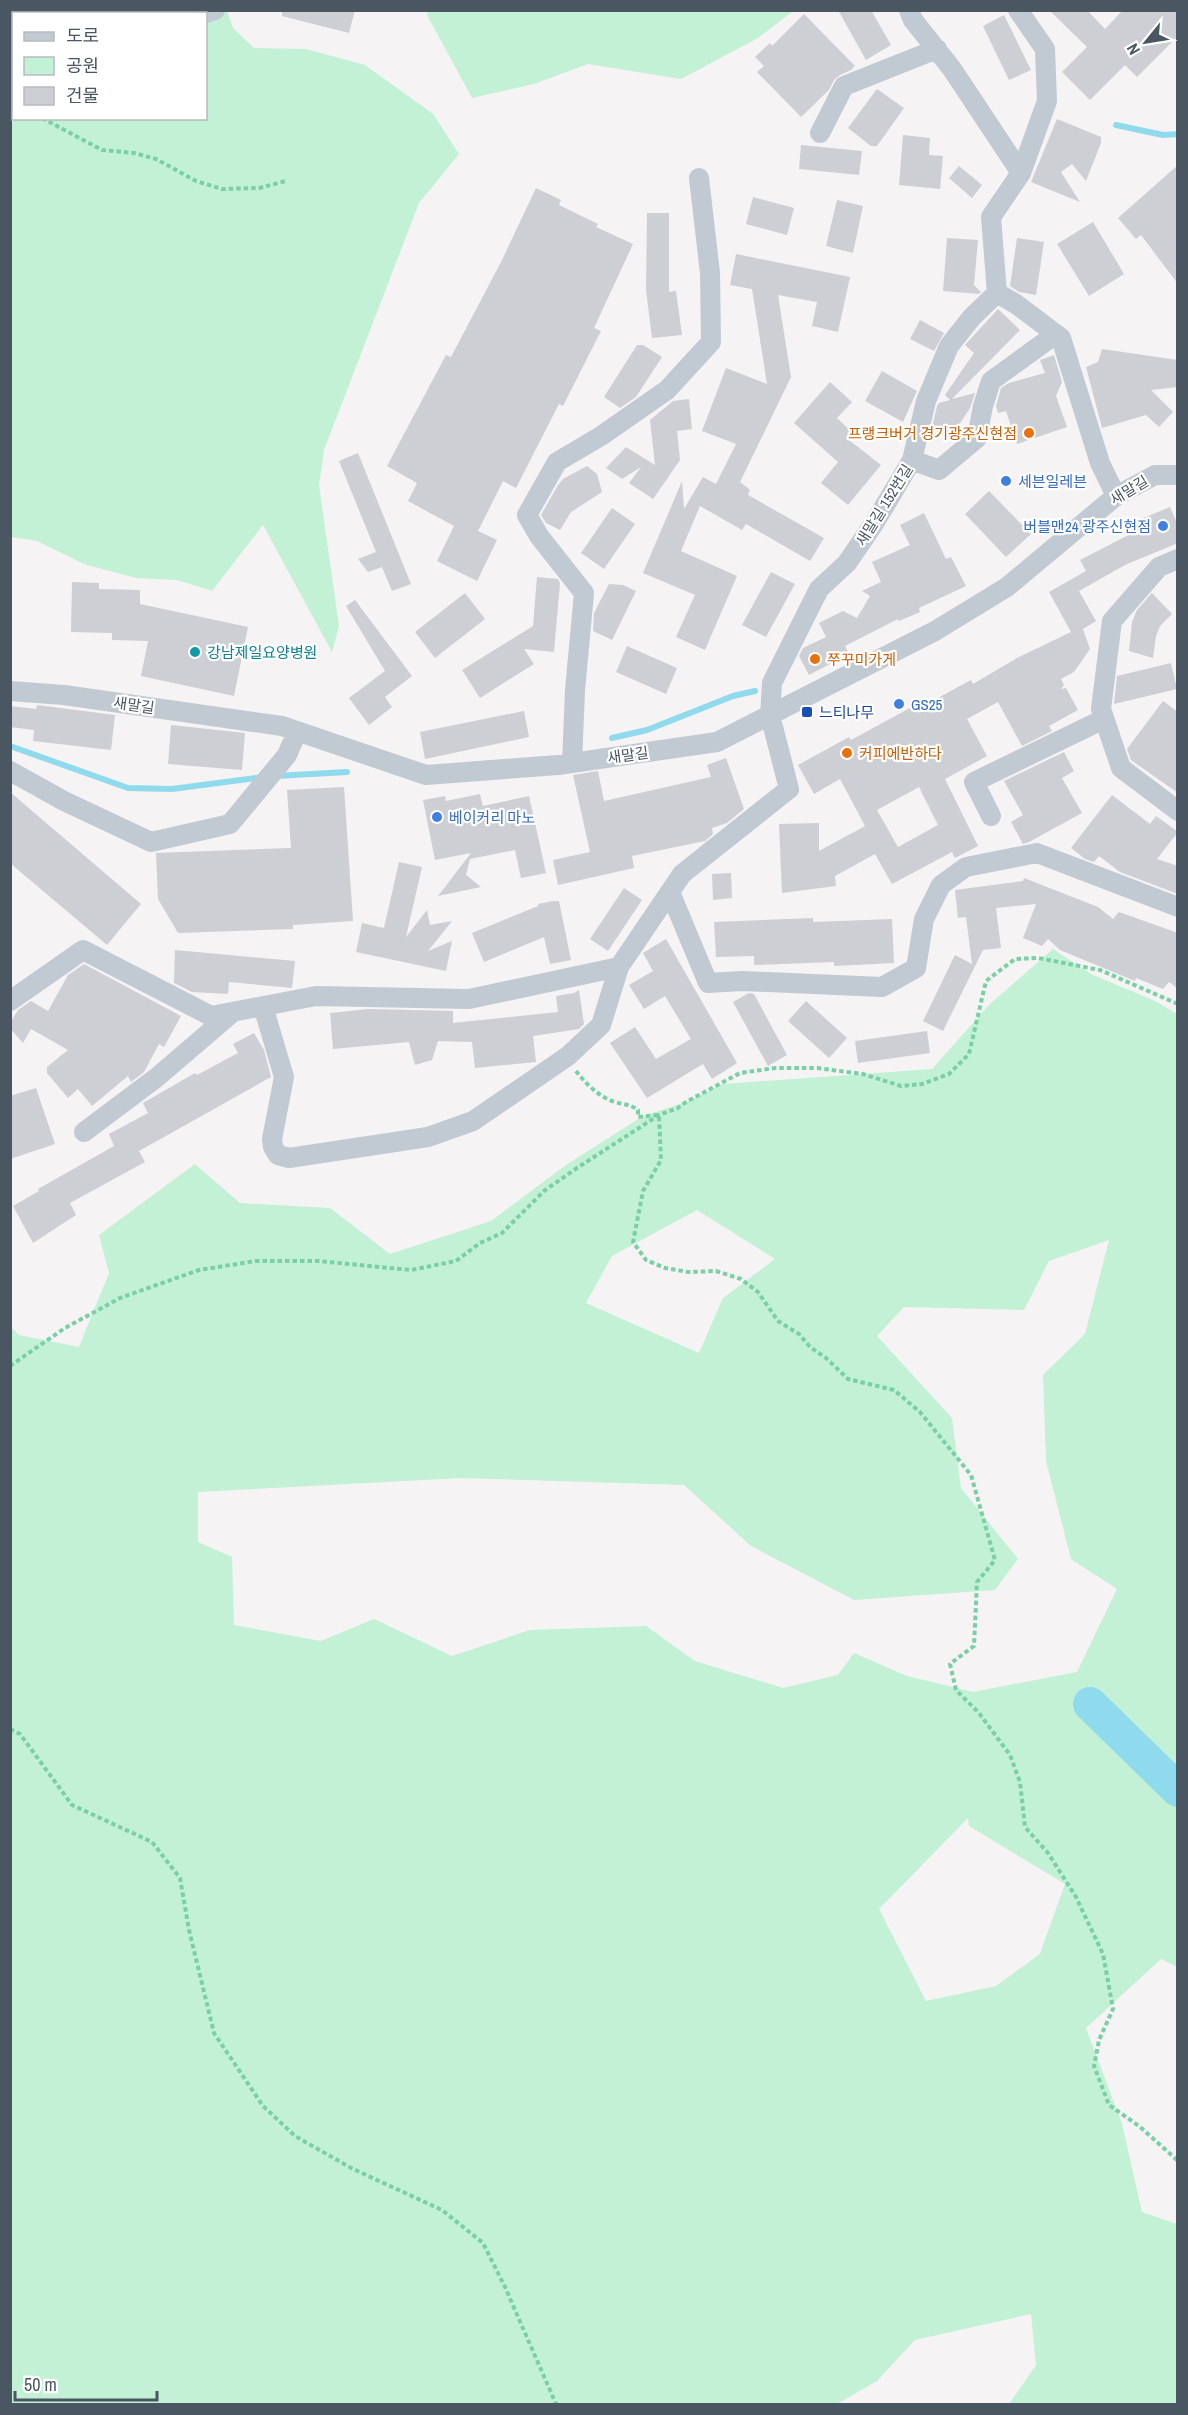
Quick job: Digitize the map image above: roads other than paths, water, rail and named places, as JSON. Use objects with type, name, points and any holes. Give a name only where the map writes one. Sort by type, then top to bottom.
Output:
[{"type":"street","points":[[909,10],[913,20],[937,49],[1021,173]]},
{"type":"street","points":[[1018,10],[1045,49],[1047,101],[1021,173],[991,217],[997,293],[1016,304],[1061,338],[1100,463],[1116,496]]},
{"type":"street","points":[[820,133],[844,86],[937,49]]},
{"type":"street","points":[[572,763],[575,690],[584,593],[539,536],[527,515],[557,462],[601,436],[667,390],[711,342],[710,273],[699,178]]},
{"type":"street","name":"새말길 152번길","points":[[670,892],[682,874],[789,789],[770,715],[772,683],[819,589],[847,563],[912,460],[926,401],[950,346],[972,317],[997,293]]},
{"type":"street","points":[[912,460],[939,470],[977,438],[983,406],[991,381],[1056,334]]},
{"type":"street","name":"새말길","points":[[10,691],[64,695],[271,725],[426,775],[572,763],[717,742],[935,631],[1007,587],[1116,496],[1155,475],[1178,475]]},
{"type":"street","points":[[1178,559],[1159,567],[1112,621],[1101,710],[1121,768],[1178,811]]},
{"type":"street","points":[[991,816],[974,782],[1104,719]]},
{"type":"street","points":[[10,771],[64,801],[151,842],[230,824],[287,755],[297,732]]},
{"type":"street","points":[[670,892],[708,983],[742,981],[882,987],[916,968],[924,919],[941,885],[966,867],[1037,853],[1178,907]]},
{"type":"street","points":[[263,1006],[284,1077],[272,1138],[273,1148],[278,1155],[289,1158],[428,1137],[474,1121],[568,1056],[601,1025],[619,967],[670,892]]},
{"type":"street","points":[[10,1001],[83,950],[211,1016],[316,996],[469,999],[619,967]]},
{"type":"street","points":[[84,1132],[156,1078],[234,1012]]},
{"type":"waterway","points":[[1116,125],[1163,135],[1178,134]]},
{"type":"waterway","points":[[612,738],[647,730],[733,696],[755,691]]},
{"type":"waterway","points":[[10,746],[128,788],[172,789],[263,777]]},
{"type":"waterway","points":[[276,776],[347,772]]},
{"type":"waterway","points":[[1090,1704],[1178,1790]]},
{"type":"place","name":"프랭크버거 경기광주신현점","points":[[1029,433]]},
{"type":"place","name":"세븐일레븐","points":[[1006,481]]},
{"type":"place","name":"버블맨24 광주신현점","points":[[1163,526]]},
{"type":"place","name":"강남제일요양병원","points":[[195,652]]},
{"type":"place","name":"쭈꾸미가게","points":[[815,659]]},
{"type":"place","name":"GS25","points":[[899,704]]},
{"type":"place","name":"느티나무","points":[[807,712]]},
{"type":"place","name":"커피에반하다","points":[[847,753]]},
{"type":"place","name":"베이커리 마노","points":[[437,817]]}]
